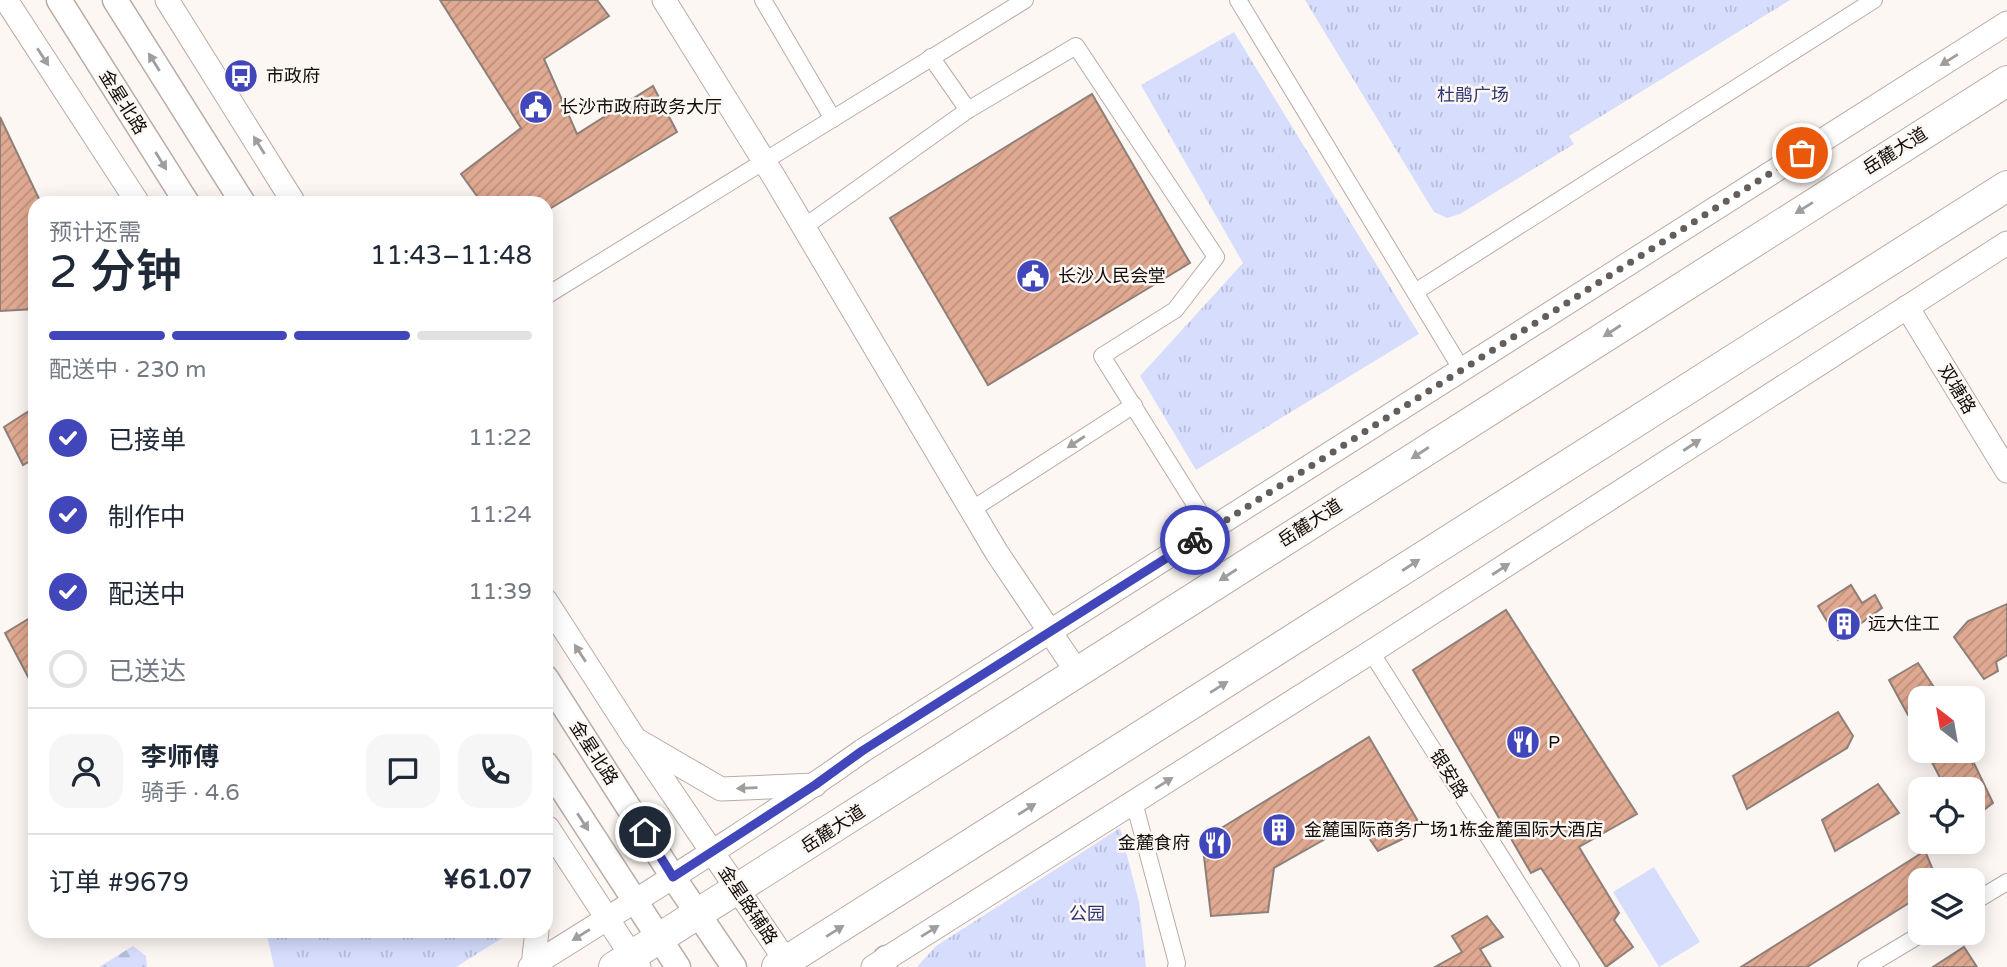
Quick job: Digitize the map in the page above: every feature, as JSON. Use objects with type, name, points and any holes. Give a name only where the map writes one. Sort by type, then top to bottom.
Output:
[{"type":"highway","name":"岳麓大道","points":[[628,963],[658,939],[2007,81]]},
{"type":"highway","points":[[784,965],[2007,186]]},
{"type":"main road","name":"金星北路","points":[[59,0],[183,196]]},
{"type":"main road","points":[[115,0],[239,196]]},
{"type":"main road","name":"金星北路","points":[[553,689],[734,967]]},
{"type":"main road","points":[[553,775],[678,967]]},
{"type":"street","points":[[6,0],[133,196]]},
{"type":"street","points":[[167,0],[290,196]]},
{"type":"street","points":[[664,0],[764,161],[997,553],[1077,672]]},
{"type":"street","points":[[763,0],[833,119]]},
{"type":"street","points":[[553,292],[1025,0]]},
{"type":"street","points":[[1238,0],[1462,370]]},
{"type":"street","points":[[1415,292],[1874,0]]},
{"type":"street","points":[[531,966],[815,785],[862,751],[2007,23]]},
{"type":"street","points":[[804,228],[968,110],[1076,46],[1216,257],[1175,310],[1102,356],[1211,530]]},
{"type":"street","points":[[932,57],[968,110]]},
{"type":"street","points":[[881,964],[2007,243]]},
{"type":"street","name":"双塘路","points":[[1908,307],[2007,471]]},
{"type":"street","points":[[971,510],[1133,405]]},
{"type":"street","name":"金星路辅路","points":[[553,612],[635,739],[713,851],[784,965]]},
{"type":"street","name":"银安路","points":[[1371,652],[1571,967]]},
{"type":"street","points":[[635,739],[721,789],[815,785]]},
{"type":"street","points":[[1134,802],[1176,967]]},
{"type":"street","points":[[553,842],[607,919],[628,963]]},
{"type":"street","points":[[1985,895],[2007,882]]},
{"type":"street","points":[[531,966],[536,938]]},
{"type":"street","points":[[1866,967],[1908,942]]},
{"type":"green space","name":"杜鹃广场","points":[[1305,0],[1790,0],[1569,136],[1574,144],[1460,214],[1447,218],[1434,212]]},
{"type":"green space","points":[[1234,32],[1419,334],[1196,470],[1140,376],[1243,263],[1141,85]]},
{"type":"green space","name":"公园","points":[[1120,828],[1139,902],[1146,967],[917,967],[936,946]]},
{"type":"green space","points":[[1654,867],[1700,942],[1659,967],[1613,892]]},
{"type":"green space","points":[[268,938],[502,938],[456,967],[274,967]]},
{"type":"green space","points":[[133,946],[146,956],[147,967],[99,967]]},
{"type":"building","name":"长沙市政府政务大厅","points":[[440,0],[597,0],[609,16],[544,59],[577,134],[653,86],[677,132],[553,207],[553,196],[477,196],[461,174],[521,128]]},
{"type":"building","points":[[1092,94],[1190,263],[988,385],[890,218]]},
{"type":"building","points":[[0,117],[38,196],[28,196],[28,309],[0,311]]},
{"type":"building","points":[[28,412],[28,462],[23,465],[4,427]]},
{"type":"building","name":"远大住工","points":[[1851,585],[1862,603],[1875,595],[1882,608],[1838,640],[1818,606]]},
{"type":"building","points":[[2007,604],[2007,655],[1996,662],[1998,671],[1984,679],[1954,637],[1968,621]]},
{"type":"building","name":"P","points":[[1506,610],[1637,814],[1579,847],[1619,913],[1614,920],[1633,947],[1606,967],[1541,868],[1531,873],[1413,670]]},
{"type":"building","points":[[28,619],[28,677],[5,633]]},
{"type":"building","points":[[1918,663],[1933,686],[1908,686],[1908,715],[1889,680]]},
{"type":"building","points":[[1838,712],[1853,736],[1847,748],[1747,809],[1733,776]]},
{"type":"building","name":"金麓国际商务广场1栋金麓国际大酒店","points":[[1369,737],[1419,823],[1407,837],[1378,851],[1357,821],[1274,868],[1268,912],[1211,916],[1202,840]]},
{"type":"building","points":[[1932,763],[1974,763],[1981,777],[1940,777]]},
{"type":"building","points":[[1878,784],[1899,813],[1835,851],[1822,820]]},
{"type":"building","points":[[1985,786],[1993,803],[1985,809]]},
{"type":"building","points":[[1920,854],[1926,854],[1932,868],[1908,868],[1908,904],[1807,967],[1741,967]]},
{"type":"building","points":[[1487,916],[1503,937],[1480,949],[1491,967],[1435,967],[1462,952],[1452,936]]},
{"type":"building","points":[[1964,947],[1977,967],[1933,967]]},
{"type":"way so far","points":[[1195,540],[1802,153]]},
{"type":"place","name":"市政府","points":[[241,76]]},
{"type":"place","name":"长沙市政府政务大厅","points":[[536,107]]},
{"type":"place","name":"长沙人民会堂","points":[[1033,276]]},
{"type":"place","name":"远大住工","points":[[1844,624]]},
{"type":"place","name":"P","points":[[1523,742]]},
{"type":"place","name":"金麓国际商务广场1栋金麓国际大酒店","points":[[1279,830]]},
{"type":"place","name":"金麓食府","points":[[1215,843]]},
{"type":"route","points":[[645,832],[673,877],[815,785],[862,751],[1195,540]]}]
